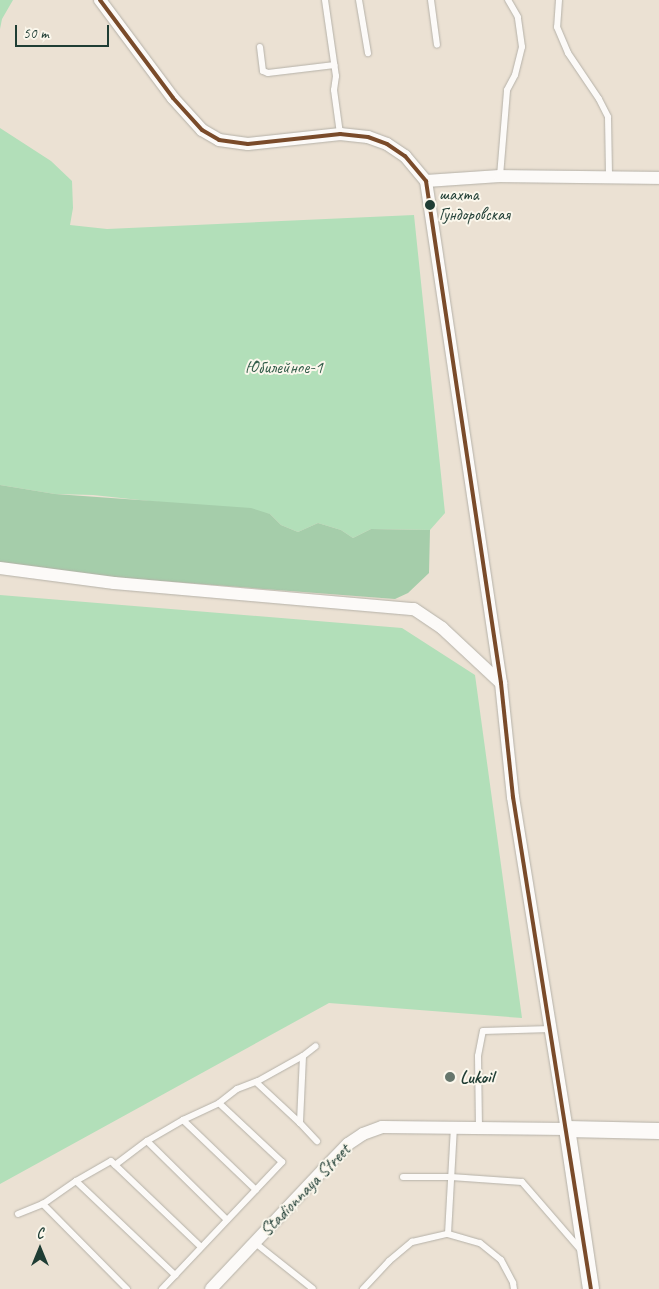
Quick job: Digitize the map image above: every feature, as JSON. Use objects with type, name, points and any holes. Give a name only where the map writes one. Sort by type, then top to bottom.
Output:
[{"type":"street","points":[[100,0],[173,98],[202,130],[219,140],[248,144],[340,134],[368,137],[387,144],[405,156],[426,180],[501,683],[513,797],[591,1289]]},
{"type":"street","points":[[426,180],[500,176],[659,178]]},
{"type":"street","points":[[0,568],[114,584],[414,609],[442,628],[501,683]]},
{"type":"street","name":"Stadionnaya Street","points":[[212,1289],[254,1242],[348,1144],[363,1134],[382,1127],[567,1130]]},
{"type":"street","points":[[567,1130],[659,1131]]},
{"type":"lane","points":[[325,0],[335,65],[334,90],[340,134]]},
{"type":"lane","points":[[359,0],[368,53]]},
{"type":"lane","points":[[431,0],[438,45]]},
{"type":"lane","points":[[500,176],[507,90],[515,75],[522,47],[518,17],[508,0]]},
{"type":"lane","points":[[559,0],[557,27],[568,52],[599,99],[608,117],[609,177]]},
{"type":"lane","points":[[260,47],[263,71],[268,74],[335,65]]},
{"type":"lane","points":[[479,1128],[478,1056],[483,1031],[551,1029]]},
{"type":"lane","points":[[115,1165],[147,1141],[183,1120],[220,1103],[237,1089],[256,1082],[303,1056],[316,1046]]},
{"type":"lane","points":[[300,1123],[303,1056]]},
{"type":"lane","points":[[256,1082],[317,1141]]},
{"type":"lane","points":[[162,1289],[282,1162],[220,1103]]},
{"type":"lane","points":[[183,1120],[256,1190]]},
{"type":"lane","points":[[448,1234],[454,1127]]},
{"type":"lane","points":[[147,1141],[227,1220]]},
{"type":"lane","points":[[18,1214],[43,1204],[76,1181],[111,1161],[201,1247]]},
{"type":"lane","points":[[404,1176],[451,1176],[522,1182],[586,1256]]},
{"type":"lane","points":[[76,1181],[175,1275]]},
{"type":"lane","points":[[43,1204],[127,1289]]},
{"type":"lane","points":[[363,1289],[389,1261],[412,1242],[448,1234],[480,1243],[501,1260],[513,1283],[514,1289]]},
{"type":"lane","points":[[254,1242],[314,1289]]},
{"type":"green space","points":[[0,0],[13,0],[2,19],[0,29]]},
{"type":"green space","name":"Юбилейное-1","points":[[0,128],[51,161],[72,181],[73,208],[70,225],[107,229],[414,215],[445,513],[430,530],[371,529],[353,538],[341,530],[318,523],[298,532],[281,525],[270,514],[93,495],[55,494],[0,485]]},
{"type":"green space","points":[[0,485],[55,494],[251,508],[270,514],[281,525],[298,532],[318,523],[341,530],[353,538],[371,529],[430,530],[429,573],[408,593],[395,599],[95,576],[0,563]]},
{"type":"green space","points":[[0,595],[402,628],[475,675],[522,1018],[329,1003],[0,1184]]},
{"type":"transit line","points":[[100,0],[173,98],[202,130],[219,140],[248,144],[340,134],[368,137],[387,144],[405,156],[426,181],[501,683],[513,797],[591,1289]]},
{"type":"place","name":"шахта Гундоровская","points":[[430,205]]},
{"type":"place","name":"Lukoil","points":[[450,1077]]}]
